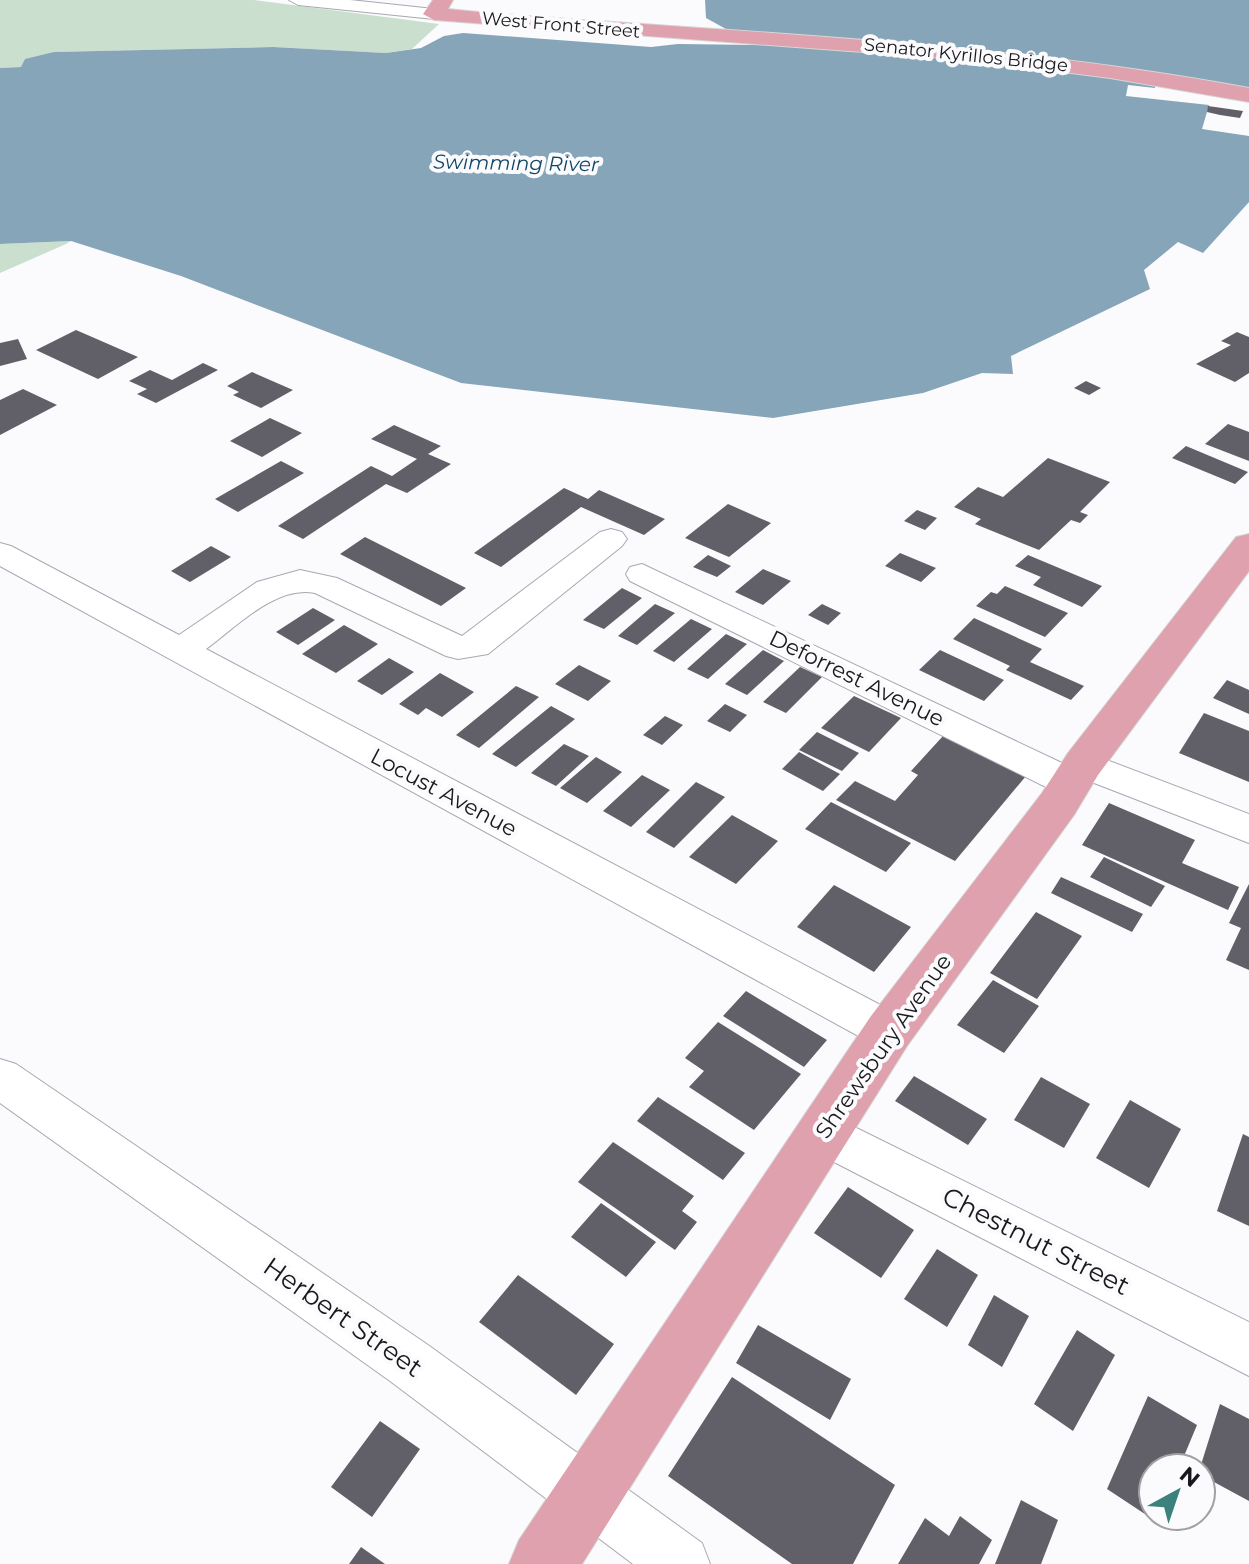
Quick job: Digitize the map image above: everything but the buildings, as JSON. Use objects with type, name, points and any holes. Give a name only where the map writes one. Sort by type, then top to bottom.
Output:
[{"type":"main road","name":"West Front Street","points":[[439,7],[681,34]]},
{"type":"main road","name":"Senator Kyrillos Bridge","points":[[681,34],[841,42],[975,54],[1249,95]]},
{"type":"main road","name":"Shrewsbury Avenue","points":[[543,1564],[889,1031],[1249,545]]},
{"type":"street","name":"West Front Street","points":[[298,0],[439,7]]},
{"type":"street","points":[[181,650],[269,589],[300,580],[325,585],[458,648],[476,646],[611,539]]},
{"type":"street","name":"Locust Avenue","points":[[9,569],[181,650],[889,1031]]},
{"type":"street","name":"Deforrest Avenue","points":[[642,574],[1077,774],[1249,829]]},
{"type":"street","name":"Herbert Street","points":[[0,1078],[409,1363],[681,1564]]},
{"type":"street","name":"Chestnut Street","points":[[822,1132],[1249,1350]]},
{"type":"green space","points":[[0,0],[254,0],[439,24],[412,49],[386,53],[273,47],[54,52],[22,67],[0,68]]},
{"type":"green space","points":[[71,241],[66,244],[0,273],[0,244]]},
{"type":"water","name":"Swimming River","points":[[705,0],[1249,0],[1249,102],[1155,86],[1128,85],[1126,96],[1209,105],[1202,129],[1249,136],[1249,202],[1203,253],[1178,242],[1144,270],[1150,289],[1011,356],[1013,374],[982,373],[923,393],[773,418],[461,383],[181,276],[71,241],[0,244],[0,68],[21,67],[25,59],[54,52],[273,47],[386,53],[421,48],[444,36],[463,33],[651,47],[678,44],[755,45],[706,18]]}]
